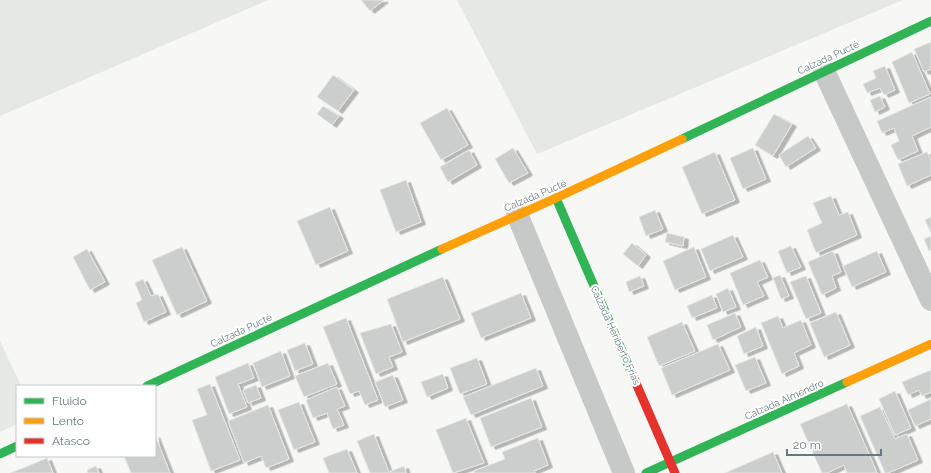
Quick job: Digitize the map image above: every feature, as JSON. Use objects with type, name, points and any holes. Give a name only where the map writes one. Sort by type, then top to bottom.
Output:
[{"type":"street","name":"Calzada Pucté","points":[[149,385],[517,214],[556,198],[931,21]]},
{"type":"street","points":[[824,71],[931,300]]},
{"type":"street","name":"Calzada Heriberto Frías","points":[[556,198],[675,473]]},
{"type":"street","points":[[517,214],[624,473]]},
{"type":"street","name":"Calzada Almendro","points":[[646,473],[931,344]]},
{"type":"street","points":[[0,454],[16,446]]},
{"type":"shaded area","points":[[0,0],[268,0],[0,116]]},
{"type":"shaded area","points":[[457,0],[903,0],[537,154]]},
{"type":"shaded area","points":[[0,341],[21,385],[16,385],[16,424],[0,432]]},
{"type":"building","points":[[361,0],[384,0],[370,11]]},
{"type":"building","points":[[931,42],[931,69],[924,72],[914,49]]},
{"type":"building","points":[[912,52],[930,94],[909,103],[892,62]]},
{"type":"building","points":[[885,66],[895,90],[884,95],[880,88],[867,93],[863,84],[876,78],[873,71]]},
{"type":"building","points":[[333,75],[354,90],[338,111],[317,97]]},
{"type":"building","points":[[880,96],[885,107],[875,112],[870,100]]},
{"type":"building","points":[[931,97],[931,127],[912,136],[918,151],[898,160],[891,145],[899,141],[894,128],[882,133],[877,121]]},
{"type":"building","points":[[323,106],[339,116],[332,125],[317,114]]},
{"type":"building","points":[[447,108],[468,145],[441,160],[420,123]]},
{"type":"building","points":[[774,114],[792,124],[773,156],[755,145]]},
{"type":"building","points":[[808,136],[816,148],[786,167],[779,155]]},
{"type":"building","points":[[513,148],[528,173],[509,183],[495,159]]},
{"type":"building","points":[[753,148],[766,179],[743,189],[730,158]]},
{"type":"building","points":[[469,150],[477,165],[448,182],[440,167]]},
{"type":"building","points":[[715,152],[735,200],[702,214],[682,167]]},
{"type":"building","points":[[927,152],[931,160],[931,175],[907,186],[898,164]]},
{"type":"building","points":[[406,180],[421,222],[396,232],[380,190]]},
{"type":"building","points":[[831,196],[839,215],[848,212],[857,235],[816,253],[807,230],[822,223],[813,203]]},
{"type":"building","points":[[330,207],[348,251],[316,265],[297,221]]},
{"type":"building","points":[[655,210],[663,229],[646,236],[639,217]]},
{"type":"building","points":[[931,217],[931,233],[925,220]]},
{"type":"building","points":[[667,233],[684,237],[683,246],[665,242]]},
{"type":"building","points":[[733,235],[743,257],[710,271],[701,249]]},
{"type":"building","points":[[931,236],[931,250],[929,251],[924,239]]},
{"type":"building","points":[[632,243],[646,255],[638,266],[623,254]]},
{"type":"building","points":[[791,246],[801,267],[787,273],[778,251]]},
{"type":"building","points":[[182,247],[207,301],[177,315],[152,260]]},
{"type":"building","points":[[694,247],[706,277],[675,290],[663,261]]},
{"type":"building","points":[[87,249],[105,282],[90,290],[73,257]]},
{"type":"building","points":[[833,251],[841,272],[832,276],[836,288],[822,295],[808,262]]},
{"type":"building","points":[[877,251],[886,272],[852,287],[843,266]]},
{"type":"building","points":[[760,260],[768,277],[757,282],[764,296],[743,305],[730,273]]},
{"type":"building","points":[[780,275],[789,296],[781,299],[773,278]]},
{"type":"building","points":[[640,276],[644,286],[629,292],[626,282]]},
{"type":"building","points":[[806,276],[821,313],[806,319],[790,282]]},
{"type":"building","points":[[443,277],[460,319],[403,342],[387,299]]},
{"type":"building","points":[[143,279],[151,296],[158,294],[166,312],[144,322],[136,303],[142,300],[135,283]]},
{"type":"building","points":[[728,288],[736,307],[723,312],[716,294]]},
{"type":"building","points":[[521,293],[531,318],[481,338],[471,313]]},
{"type":"building","points":[[712,295],[717,308],[692,318],[687,306]]},
{"type":"building","points":[[836,312],[850,345],[824,357],[810,323]]},
{"type":"building","points":[[735,313],[741,327],[713,340],[707,325]]},
{"type":"building","points":[[778,316],[783,328],[801,320],[811,345],[794,353],[799,366],[782,374],[761,323]]},
{"type":"building","points":[[346,318],[378,400],[365,405],[359,391],[350,394],[323,327]]},
{"type":"building","points":[[682,322],[695,351],[659,366],[647,337]]},
{"type":"building","points":[[391,324],[402,352],[389,357],[393,367],[376,374],[360,333]]},
{"type":"building","points":[[756,327],[763,346],[744,354],[737,336]]},
{"type":"building","points":[[305,343],[313,364],[295,371],[287,350]]},
{"type":"building","points":[[718,344],[730,370],[672,395],[661,368]]},
{"type":"building","points":[[281,351],[290,376],[262,387],[253,363]]},
{"type":"building","points":[[755,357],[766,383],[746,391],[735,365]]},
{"type":"building","points":[[477,358],[487,384],[460,394],[450,368]]},
{"type":"building","points":[[248,363],[254,378],[238,384],[247,407],[229,414],[215,377]]},
{"type":"building","points":[[328,363],[337,384],[304,397],[295,376]]},
{"type":"building","points":[[536,368],[543,386],[471,415],[463,397]]},
{"type":"building","points":[[931,370],[931,392],[922,396],[919,390],[908,395],[902,382]]},
{"type":"building","points":[[443,374],[448,388],[427,397],[421,382]]},
{"type":"building","points":[[393,375],[403,400],[385,407],[375,382]]},
{"type":"building","points":[[210,384],[240,460],[211,471],[192,420],[207,415],[197,389]]},
{"type":"building","points":[[256,385],[261,398],[248,403],[243,390]]},
{"type":"building","points":[[337,387],[345,406],[337,409],[344,425],[333,429],[327,413],[313,418],[306,400]]},
{"type":"building","points":[[895,391],[911,428],[895,435],[879,399]]},
{"type":"building","points":[[531,398],[542,427],[491,447],[480,418]]},
{"type":"building","points":[[931,399],[931,419],[915,426],[908,410]]},
{"type":"building","points":[[299,402],[315,442],[294,450],[278,410]]},
{"type":"building","points":[[847,404],[877,473],[847,473],[844,465],[827,473],[822,473],[800,424]]},
{"type":"building","points":[[268,405],[289,459],[266,468],[261,456],[244,463],[228,421]]},
{"type":"building","points":[[880,407],[895,439],[907,434],[918,460],[888,473],[885,473],[860,416]]},
{"type":"building","points":[[466,418],[484,463],[453,473],[436,430]]},
{"type":"building","points":[[374,434],[389,472],[404,466],[406,473],[370,473],[357,441]]},
{"type":"building","points":[[156,438],[170,473],[131,473],[124,457],[156,457]]},
{"type":"building","points":[[538,438],[548,465],[534,471],[535,473],[474,473],[474,471],[505,459],[502,452]]},
{"type":"building","points":[[347,449],[357,473],[329,473],[323,458]]},
{"type":"building","points":[[773,452],[782,473],[725,473]]},
{"type":"building","points":[[47,458],[53,473],[10,473],[28,466]]},
{"type":"building","points":[[96,466],[99,473],[88,473],[87,470]]},
{"type":"traffic: fast","points":[[682,139],[931,21]]},
{"type":"traffic: fast","points":[[556,198],[632,374]]},
{"type":"traffic: fast","points":[[149,385],[442,249]]},
{"type":"traffic: fast","points":[[646,473],[847,382]]},
{"type":"traffic: fast","points":[[0,454],[16,446]]},
{"type":"traffic: slow","points":[[442,249],[682,139]]},
{"type":"traffic: slow","points":[[847,382],[931,344]]},
{"type":"traffic: jam","points":[[632,374],[675,473]]}]
